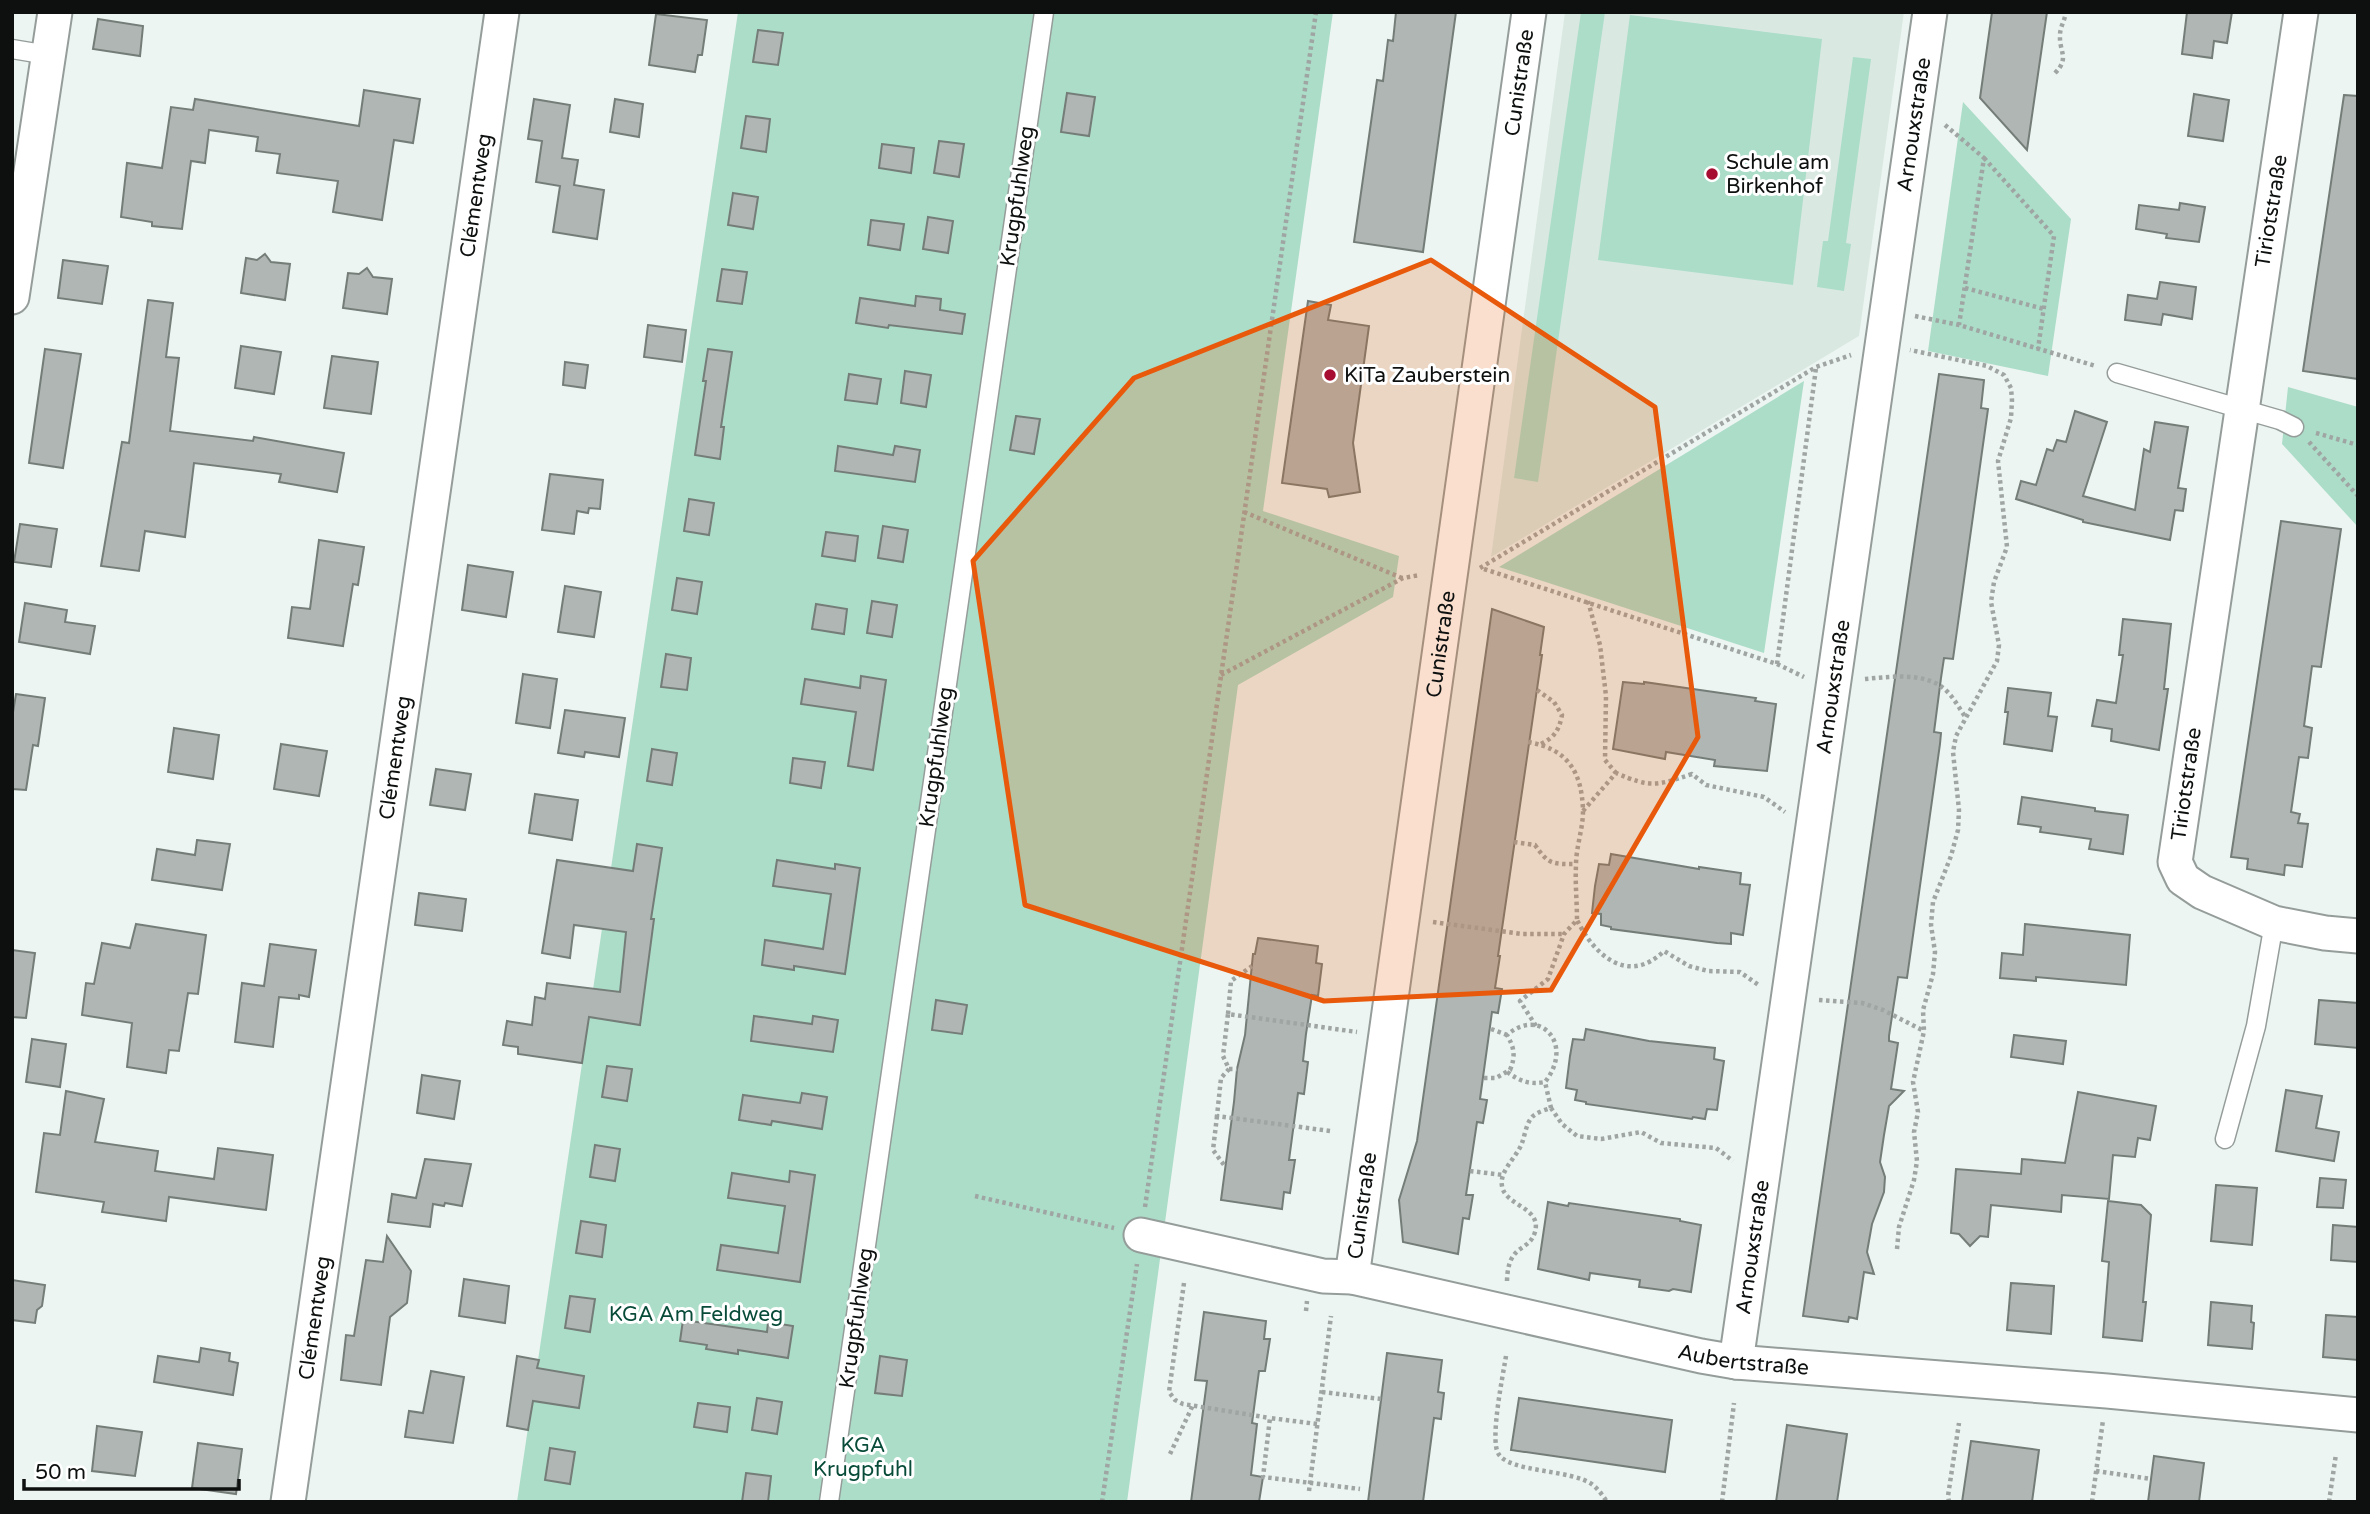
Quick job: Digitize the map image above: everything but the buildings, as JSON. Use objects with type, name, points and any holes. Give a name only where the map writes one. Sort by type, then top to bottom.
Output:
[{"type":"street","points":[[12,297],[20,191],[55,12]]},
{"type":"street","name":"Clémentweg","points":[[288,1502],[502,12]]},
{"type":"street","name":"Cunistraße","points":[[1352,1277],[1402,918],[1467,568],[1529,12]]},
{"type":"street","name":"Arnouxstraße","points":[[1736,1362],[1930,12]]},
{"type":"street","name":"Tiriotstraße","points":[[2301,12],[2175,862],[2183,879],[2202,892],[2274,923],[2358,936]]},
{"type":"street","name":"Aubertstraße","points":[[1141,1234],[1323,1276],[1352,1277],[1736,1362],[2107,1391],[2358,1415]]},
{"type":"lane","name":"Krugpfuhlweg","points":[[830,1502],[1044,12]]},
{"type":"lane","points":[[12,50],[48,55]]},
{"type":"lane","points":[[2117,373],[2280,420],[2294,427]]},
{"type":"lane","points":[[2225,1139],[2256,1026],[2274,923]]},
{"type":"path","points":[[1102,1502],[1316,12]]},
{"type":"path","points":[[2055,73],[2061,67],[2064,54],[2060,33],[2066,12]]},
{"type":"path","points":[[1917,101],[1984,158],[2054,236],[2038,349]]},
{"type":"path","points":[[1959,325],[1984,158]]},
{"type":"path","points":[[1965,288],[2044,309]]},
{"type":"path","points":[[1887,310],[1959,325],[2117,373]]},
{"type":"path","points":[[1777,664],[1816,368]]},
{"type":"path","points":[[2294,427],[2358,445]]},
{"type":"path","points":[[2294,427],[2358,496]]},
{"type":"path","points":[[1244,512],[1403,578]]},
{"type":"path","points":[[1221,674],[1403,578],[1467,568],[1588,601],[1777,664],[1833,686],[1890,677],[1930,681],[1943,687],[1966,718]]},
{"type":"path","points":[[1588,601],[1601,645],[1606,696],[1605,760],[1616,773],[1650,785],[1692,774],[1706,785],[1764,797],[1784,812],[1814,816]]},
{"type":"path","points":[[1537,690],[1554,702],[1562,715],[1559,729],[1551,739],[1541,744]]},
{"type":"path","points":[[1528,742],[1553,749],[1567,759],[1577,773],[1583,811],[1576,864],[1577,920],[1586,938],[1597,952],[1610,962],[1633,966],[1656,959],[1664,951],[1689,966],[1707,971],[1740,972],[1759,985],[1788,997],[1862,1003],[1883,1010],[1924,1031]]},
{"type":"path","points":[[1583,811],[1616,773]]},
{"type":"path","points":[[1514,842],[1535,845],[1546,860],[1557,864],[1576,864]]},
{"type":"path","points":[[1402,918],[1522,934],[1564,934]]},
{"type":"path","points":[[1536,1026],[1521,1001],[1548,979],[1564,934],[1577,920]]},
{"type":"path","points":[[1229,1069],[1223,1056],[1231,981],[1252,966]]},
{"type":"path","points":[[1228,1014],[1386,1035]]},
{"type":"path","points":[[1507,1035],[1525,1027],[1536,1026],[1547,1029],[1555,1038],[1558,1048],[1556,1062],[1545,1082],[1551,1108],[1562,1124],[1577,1136],[1601,1139],[1641,1132],[1661,1143],[1716,1148],[1733,1161],[1763,1173]]},
{"type":"path","points":[[1484,1078],[1496,1079],[1507,1072],[1513,1062],[1513,1045],[1507,1035],[1491,1029]]},
{"type":"path","points":[[1224,1165],[1213,1150],[1221,1077],[1229,1069],[1237,1069]]},
{"type":"path","points":[[1507,1072],[1527,1083],[1545,1082]]},
{"type":"path","points":[[1512,1313],[1507,1280],[1508,1262],[1516,1250],[1535,1233],[1535,1222],[1529,1211],[1508,1198],[1502,1187],[1503,1175],[1521,1145],[1531,1118],[1551,1108]]},
{"type":"path","points":[[1217,1116],[1330,1131]]},
{"type":"path","points":[[1470,1171],[1503,1175]]},
{"type":"path","points":[[975,1196],[1141,1234]]},
{"type":"path","points":[[1184,1283],[1169,1392],[1175,1400],[1317,1424]]},
{"type":"path","points":[[1309,1491],[1331,1316]]},
{"type":"path","points":[[1506,1356],[1494,1438],[1498,1453],[1506,1461],[1518,1465],[1571,1476],[1592,1484],[1607,1502]]},
{"type":"path","points":[[2092,1502],[2107,1391]]},
{"type":"path","points":[[1322,1392],[1381,1399]]},
{"type":"path","points":[[1721,1502],[1734,1403]]},
{"type":"path","points":[[1170,1454],[1192,1405]]},
{"type":"path","points":[[1270,1418],[1263,1477],[1360,1489]]},
{"type":"path","points":[[1950,1502],[1948,1496],[1959,1423]]},
{"type":"path","points":[[2329,1502],[2336,1454]]},
{"type":"path","points":[[2096,1471],[2151,1479]]},
{"type":"highlighted area","points":[[1431,260],[1655,407],[1698,737],[1551,990],[1324,1001],[1025,905],[973,561],[1134,378]]},
{"type":"shaded area","name":"Schule am Birkenhof","points":[[1565,12],[1904,12],[1859,336],[1491,557]]},
{"type":"green space","points":[[738,12],[1333,12],[1263,511],[1399,556],[1393,597],[1238,685],[1127,1502],[517,1502]]},
{"type":"green space","points":[[1581,12],[1605,12],[1538,482],[1514,478]]},
{"type":"green space","points":[[1630,15],[1822,39],[1793,285],[1598,260]]},
{"type":"green space","points":[[1853,57],[1871,59],[1846,243],[1851,244],[1844,291],[1817,287],[1823,241],[1828,241]]},
{"type":"green space","points":[[1963,102],[2071,219],[2048,376],[1928,351]]},
{"type":"green space","points":[[1804,381],[1764,653],[1499,567]]},
{"type":"green space","points":[[2288,387],[2358,407],[2358,527],[2282,444]]},
{"type":"place","name":"Schule am Birkenhof","points":[[1712,174]]},
{"type":"place","name":"KiTa Zauberstein","points":[[1330,375]]},
{"type":"park label","name":"KGA Am Feldweg","points":[[696,1314]]},
{"type":"park label","name":"KGA Krugpfuhl","points":[[863,1457]]}]
